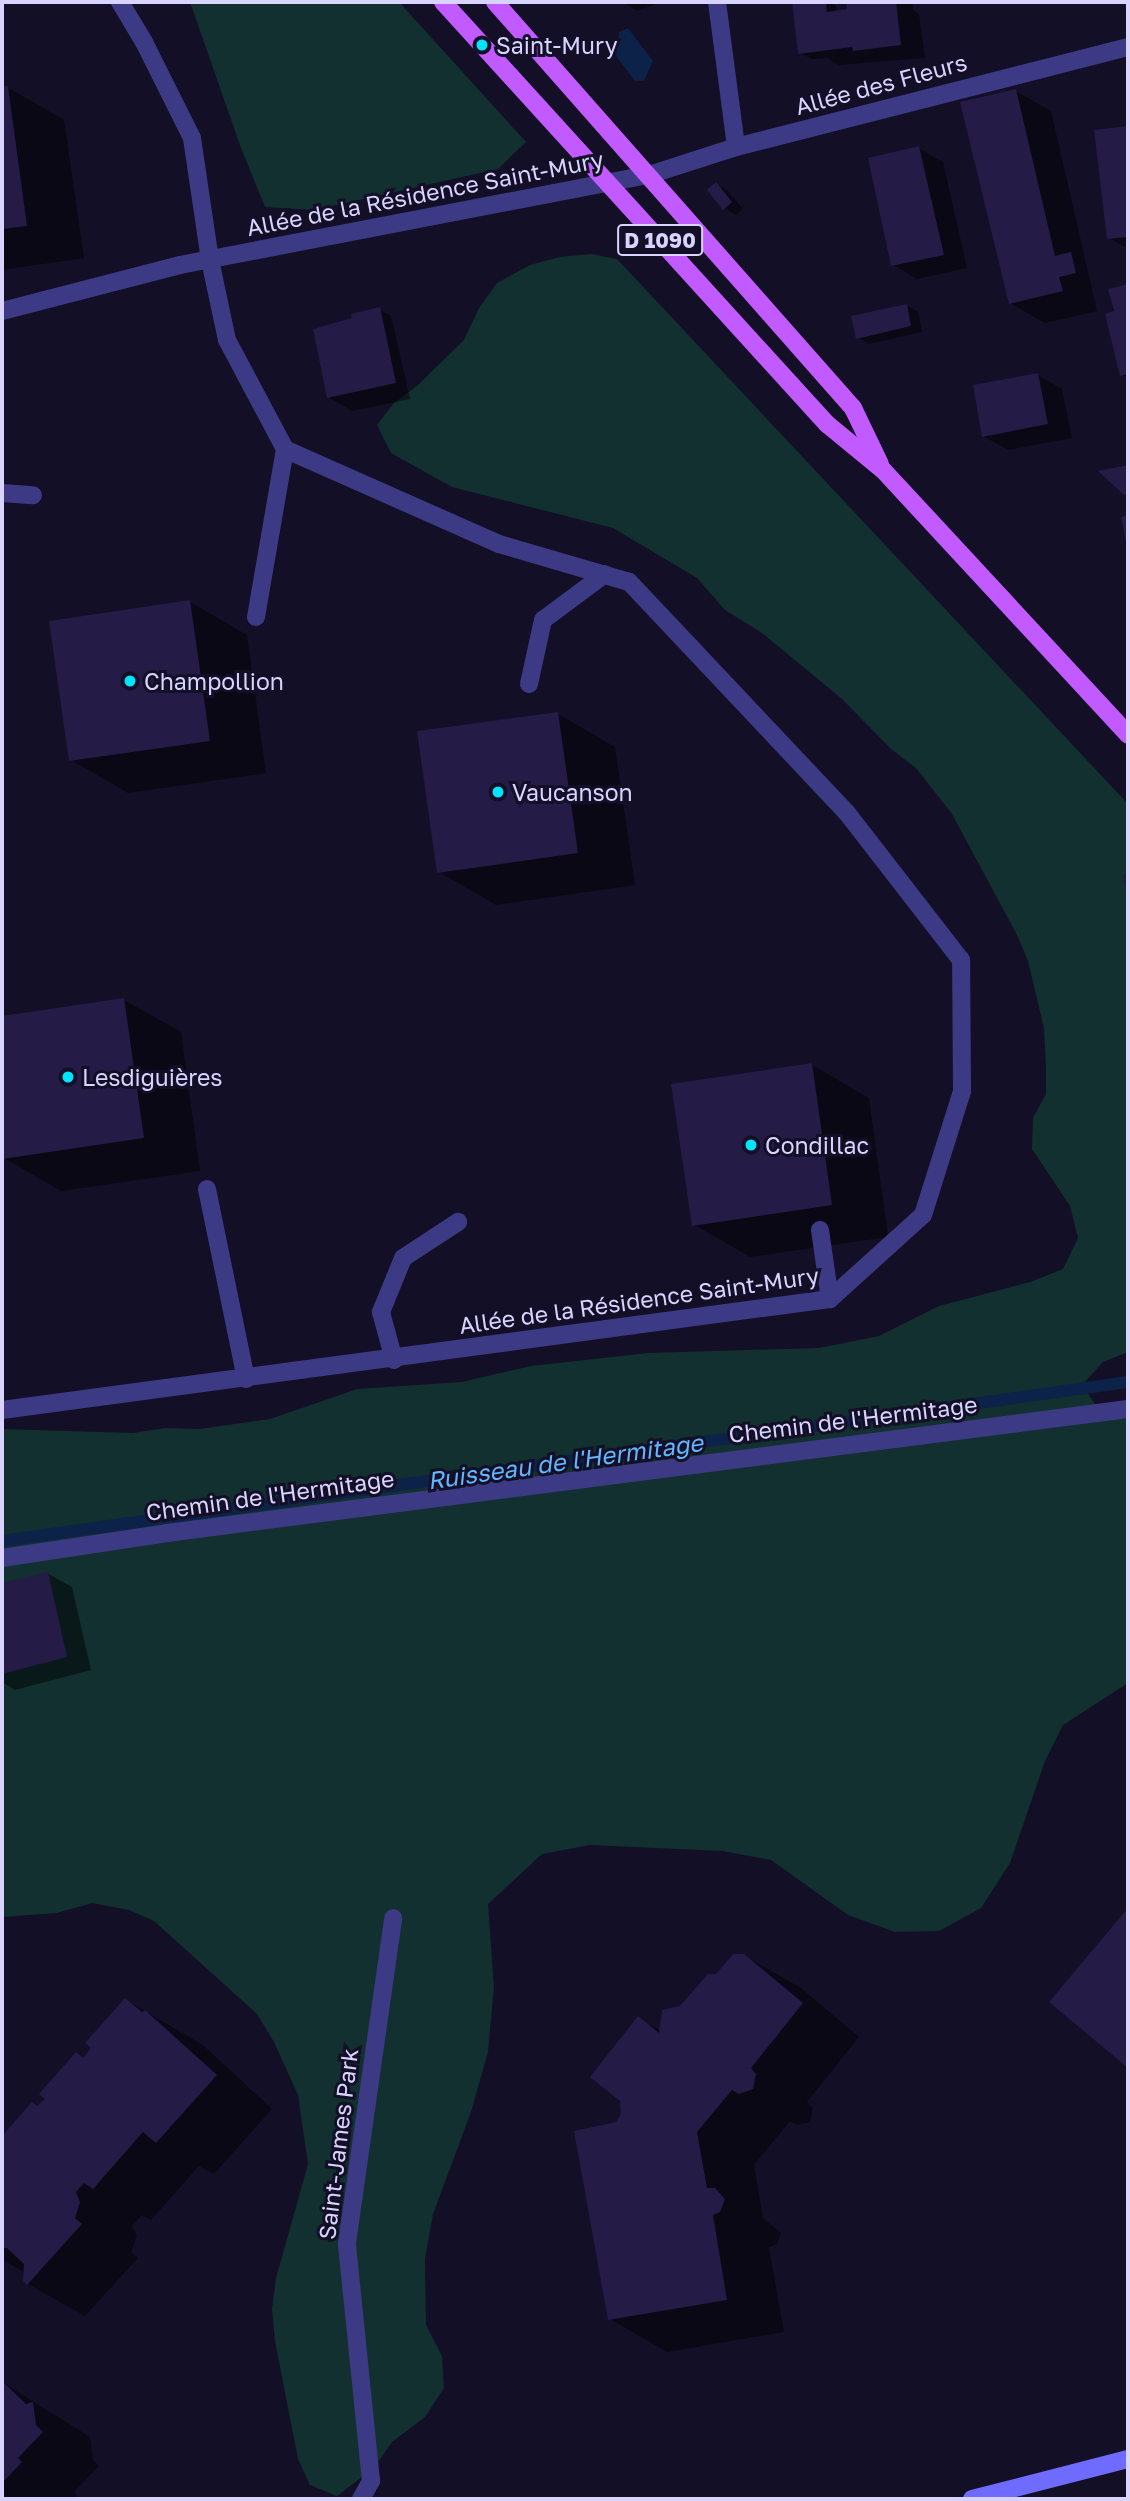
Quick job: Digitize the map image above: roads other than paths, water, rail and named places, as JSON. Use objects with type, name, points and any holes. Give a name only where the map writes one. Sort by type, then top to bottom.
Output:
[{"type":"main road","name":"D 1090","points":[[443,2],[827,424],[883,470],[1128,735]]},
{"type":"main road","name":"D 1090","points":[[495,2],[853,408],[883,470]]},
{"type":"street","points":[[120,2],[144,42],[192,138],[210,260],[227,340],[285,449],[256,617]]},
{"type":"street","points":[[717,2],[736,147]]},
{"type":"street","name":"Allée des Fleurs","points":[[649,175],[736,147],[1128,47]]},
{"type":"street","name":"Allée de la Résidence Saint-Mury","points":[[2,310],[210,260],[649,175]]},
{"type":"street","name":"Allée de la Résidence Saint-Mury","points":[[2,1410],[394,1360],[830,1299],[923,1215],[962,1091],[961,960],[846,813],[629,582],[499,544],[285,449]]},
{"type":"street","points":[[2,493],[33,495]]},
{"type":"street","points":[[529,684],[543,620],[605,575]]},
{"type":"street","points":[[207,1189],[246,1379]]},
{"type":"street","points":[[394,1360],[380,1312],[403,1258],[458,1222]]},
{"type":"street","points":[[820,1230],[830,1299]]},
{"type":"street","name":"Chemin de l'Hermitage","points":[[2,1558],[167,1532],[1128,1409]]},
{"type":"street","name":"Saint-James Park","points":[[361,2499],[371,2481],[347,2243],[393,1918]]},
{"type":"street","points":[[972,2499],[1128,2459]]},
{"type":"water","points":[[628,28],[653,61],[644,81],[635,81],[616,56],[619,32]]},
{"type":"waterway","name":"Ruisseau de l'Hermitage","points":[[2,1541],[1128,1382]]},
{"type":"place","name":"Saint-Mury","points":[[482,45]]},
{"type":"place","name":"Champollion","points":[[130,681]]},
{"type":"place","name":"Vaucanson","points":[[498,792]]},
{"type":"place","name":"Lesdiguières","points":[[68,1077]]},
{"type":"place","name":"Condillac","points":[[751,1145]]}]
